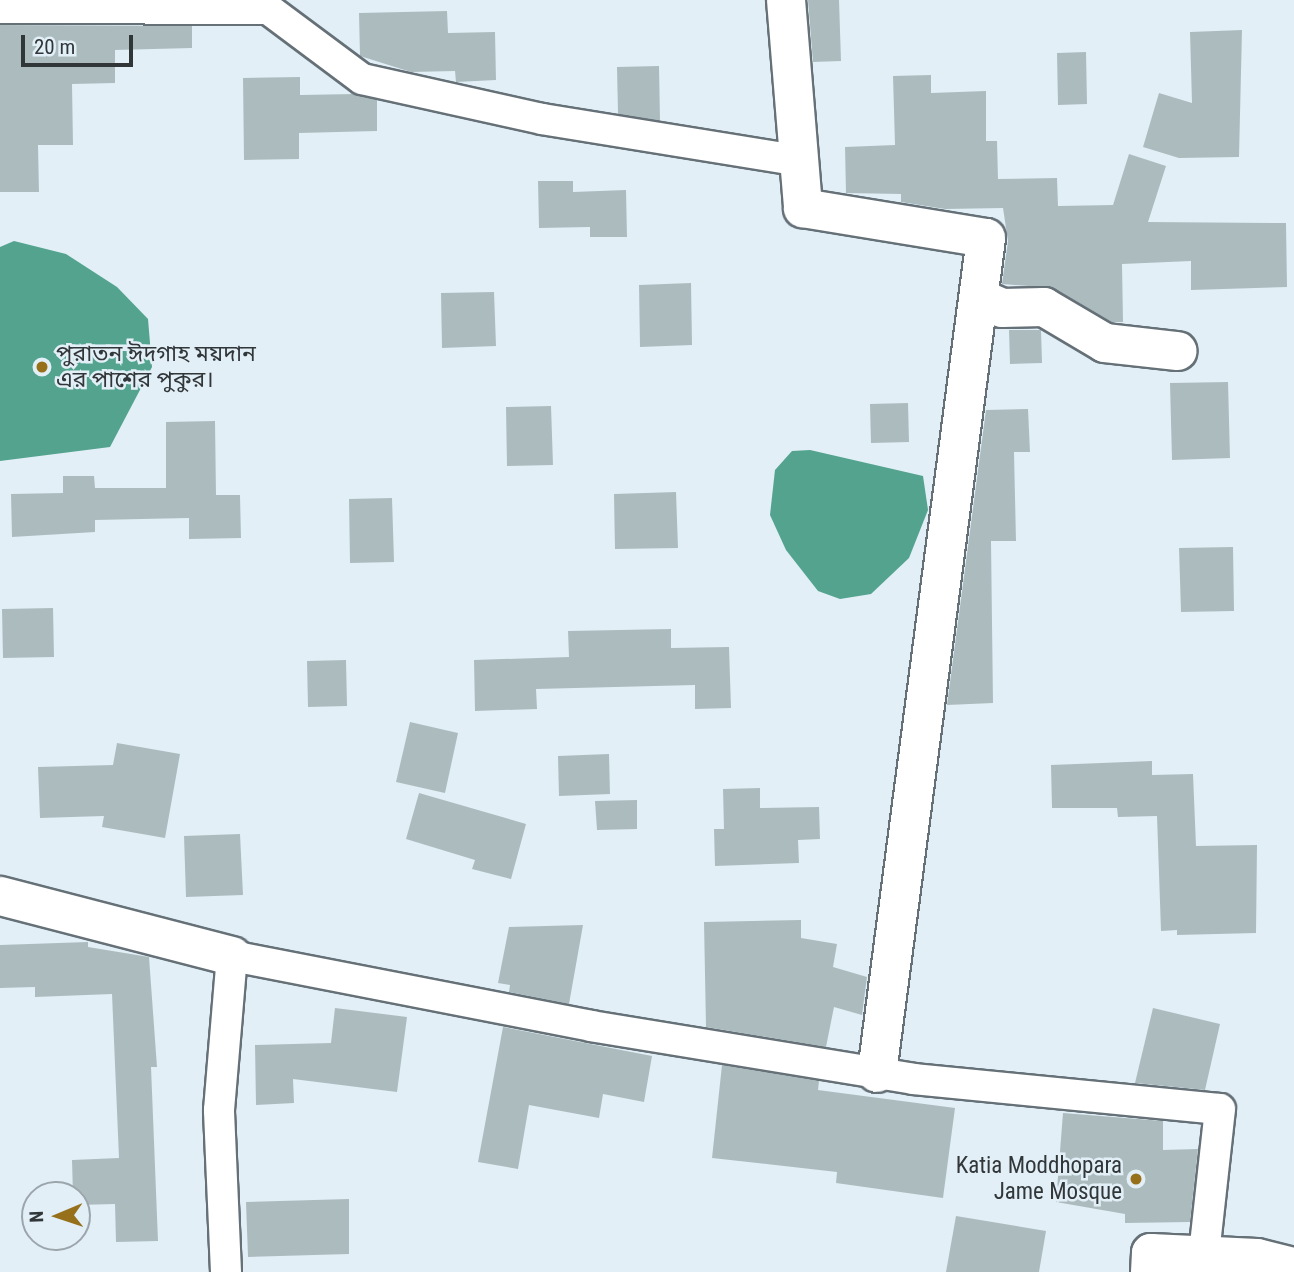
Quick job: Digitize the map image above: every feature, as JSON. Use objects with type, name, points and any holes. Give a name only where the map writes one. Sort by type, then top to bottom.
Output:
[{"type":"street","points":[[786,0],[803,208],[986,238],[980,298],[942,552],[877,1073]]},
{"type":"street","points":[[0,8],[268,9],[362,79],[542,119],[800,161]]},
{"type":"street","points":[[980,298],[1002,308],[1044,307],[1105,343],[1178,351]]},
{"type":"street","points":[[0,896],[232,956],[592,1026],[877,1073],[1059,1098],[1220,1109],[1204,1255]]},
{"type":"street","points":[[226,1272],[219,1110],[232,956]]},
{"type":"street","points":[[1150,1272],[1151,1254],[1204,1255],[1294,1267]]},
{"type":"shaded area","points":[[14,241],[66,254],[117,287],[148,319],[152,367],[110,447],[0,461],[0,247]]},
{"type":"shaded area","points":[[810,450],[923,476],[928,510],[909,558],[871,594],[840,599],[818,591],[786,550],[770,515],[775,470],[792,451]]},
{"type":"building","points":[[808,0],[839,0],[841,61],[813,62]]},
{"type":"building","points":[[447,11],[448,33],[495,32],[496,80],[456,82],[455,71],[411,72],[360,56],[359,13]]},
{"type":"building","points":[[0,25],[192,26],[192,48],[115,50],[115,83],[72,84],[73,145],[38,145],[39,192],[0,192]]},
{"type":"building","points":[[1242,30],[1239,157],[1179,158],[1143,147],[1159,93],[1192,103],[1190,32]]},
{"type":"building","points":[[1086,52],[1087,104],[1058,105],[1057,53]]},
{"type":"building","points":[[659,66],[660,121],[618,114],[617,67]]},
{"type":"building","points":[[931,75],[931,93],[986,91],[986,141],[997,141],[998,179],[1057,178],[1058,206],[1113,205],[1129,154],[1166,166],[1148,222],[1286,223],[1287,287],[1191,290],[1191,261],[1122,264],[1123,322],[1112,322],[1054,288],[1002,284],[1008,241],[1003,208],[945,209],[901,202],[901,194],[846,193],[845,147],[895,145],[893,76]]},
{"type":"building","points":[[300,77],[300,95],[355,94],[377,100],[377,131],[299,133],[299,159],[244,160],[243,78]]},
{"type":"building","points":[[538,181],[573,181],[573,192],[626,190],[627,237],[590,237],[590,227],[539,228]]},
{"type":"building","points":[[691,283],[692,345],[640,347],[639,285]]},
{"type":"building","points":[[494,292],[496,346],[442,348],[441,293]]},
{"type":"building","points":[[1009,330],[1041,330],[1042,363],[1010,364]]},
{"type":"building","points":[[1228,382],[1230,458],[1172,460],[1170,383]]},
{"type":"building","points":[[908,403],[909,442],[871,443],[870,404]]},
{"type":"building","points":[[551,406],[553,465],[507,466],[506,407]]},
{"type":"building","points":[[1028,409],[1030,452],[1014,452],[1016,541],[991,541],[993,703],[947,705],[986,410]]},
{"type":"building","points":[[215,421],[216,495],[240,495],[241,538],[189,539],[189,518],[95,520],[95,532],[12,537],[11,494],[63,493],[63,476],[94,476],[95,488],[166,488],[166,422]]},
{"type":"building","points":[[676,492],[678,548],[615,549],[614,494]]},
{"type":"building","points":[[392,498],[394,562],[350,563],[349,499]]},
{"type":"building","points":[[1233,547],[1234,611],[1181,612],[1179,548]]},
{"type":"building","points":[[53,608],[54,657],[3,658],[2,609]]},
{"type":"building","points":[[671,629],[671,648],[729,647],[731,708],[695,709],[695,685],[536,689],[537,709],[475,711],[474,660],[569,657],[568,631]]},
{"type":"building","points":[[346,660],[347,706],[308,707],[307,661]]},
{"type":"building","points":[[410,722],[458,733],[445,793],[396,782]]},
{"type":"building","points":[[117,743],[180,754],[165,838],[102,827],[104,816],[40,818],[38,767],[113,765]]},
{"type":"building","points":[[609,754],[610,794],[559,796],[558,756]]},
{"type":"building","points":[[1152,761],[1152,775],[1193,774],[1196,846],[1257,845],[1256,933],[1177,935],[1177,930],[1161,931],[1157,816],[1118,817],[1117,808],[1052,808],[1051,765]]},
{"type":"building","points":[[760,788],[760,808],[819,807],[820,839],[798,840],[799,863],[715,866],[714,829],[724,829],[723,789]]},
{"type":"building","points":[[419,793],[526,824],[511,879],[472,869],[475,860],[406,839]]},
{"type":"building","points":[[637,800],[637,829],[597,830],[595,801]]},
{"type":"building","points":[[240,834],[243,895],[186,897],[184,836]]},
{"type":"building","points":[[801,920],[801,938],[837,944],[833,967],[867,977],[862,1015],[834,1007],[826,1047],[706,1027],[704,922]]},
{"type":"building","points":[[583,925],[569,1004],[509,992],[510,985],[498,983],[509,927]]},
{"type":"building","points":[[88,942],[88,947],[149,957],[157,1067],[151,1067],[158,1241],[116,1242],[115,1204],[91,1205],[91,1181],[73,1181],[72,1160],[119,1158],[112,994],[35,997],[35,987],[0,988],[0,945]]},
{"type":"building","points":[[335,1008],[407,1017],[397,1092],[293,1079],[294,1103],[256,1105],[255,1045],[331,1043]]},
{"type":"building","points":[[1153,1008],[1220,1024],[1205,1090],[1135,1083]]},
{"type":"building","points":[[503,1027],[652,1056],[644,1102],[603,1094],[599,1118],[529,1105],[518,1169],[478,1162]]},
{"type":"building","points":[[722,1065],[819,1081],[818,1090],[955,1108],[943,1198],[836,1183],[837,1172],[712,1158]]},
{"type":"building","points":[[1063,1113],[1163,1121],[1163,1150],[1198,1149],[1190,1222],[1125,1223],[1125,1214],[1056,1202]]},
{"type":"building","points":[[349,1199],[349,1254],[248,1257],[246,1202]]},
{"type":"building","points":[[956,1216],[1046,1231],[1039,1272],[946,1272]]},
{"type":"place","name":"পুরাতন ঈদগাহ ময়দান এর পাশের পুকুর।","points":[[42,367]]},
{"type":"place","name":"Katia Moddhopara Jame Mosque","points":[[1136,1179]]}]
